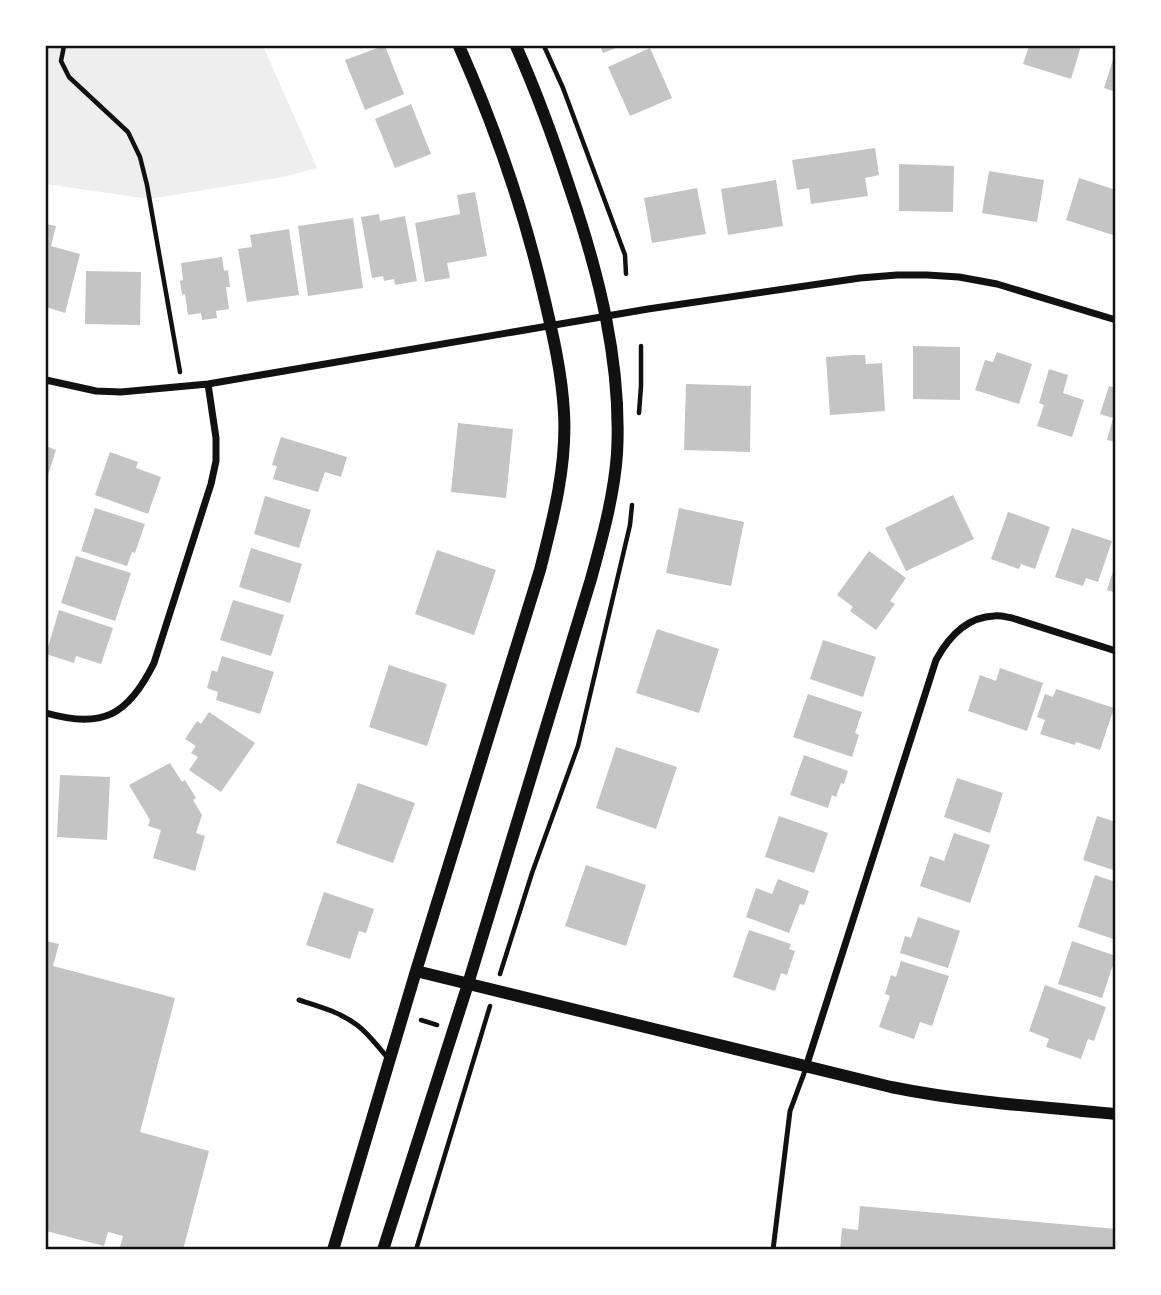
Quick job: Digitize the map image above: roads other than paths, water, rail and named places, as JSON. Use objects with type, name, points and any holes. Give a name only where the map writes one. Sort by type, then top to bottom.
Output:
[{"type":"street","points":[[333,1250],[540,570],[551,527],[564,449],[565,414],[560,376],[534,253],[499,143],[459,46]]},
{"type":"street","points":[[383,1250],[468,984],[591,579],[615,471],[618,425],[606,316],[589,245],[551,131],[516,46]]},
{"type":"street","points":[[46,380],[96,391],[121,392],[208,384],[606,316],[860,278],[897,275],[959,277],[997,284],[1115,320]]},
{"type":"street","points":[[46,713],[81,720],[102,719],[133,699],[154,663],[216,461],[216,438],[208,384]]},
{"type":"street","points":[[806,1067],[936,660],[946,642],[960,629],[976,620],[994,616],[1012,618],[1115,651]]},
{"type":"street","points":[[416,971],[806,1067],[936,1096],[1115,1114]]},
{"type":"lane","points":[[299,999],[323,1007],[356,1024],[390,1061]]},
{"type":"lane","points":[[773,1250],[790,1111],[806,1067]]}]
